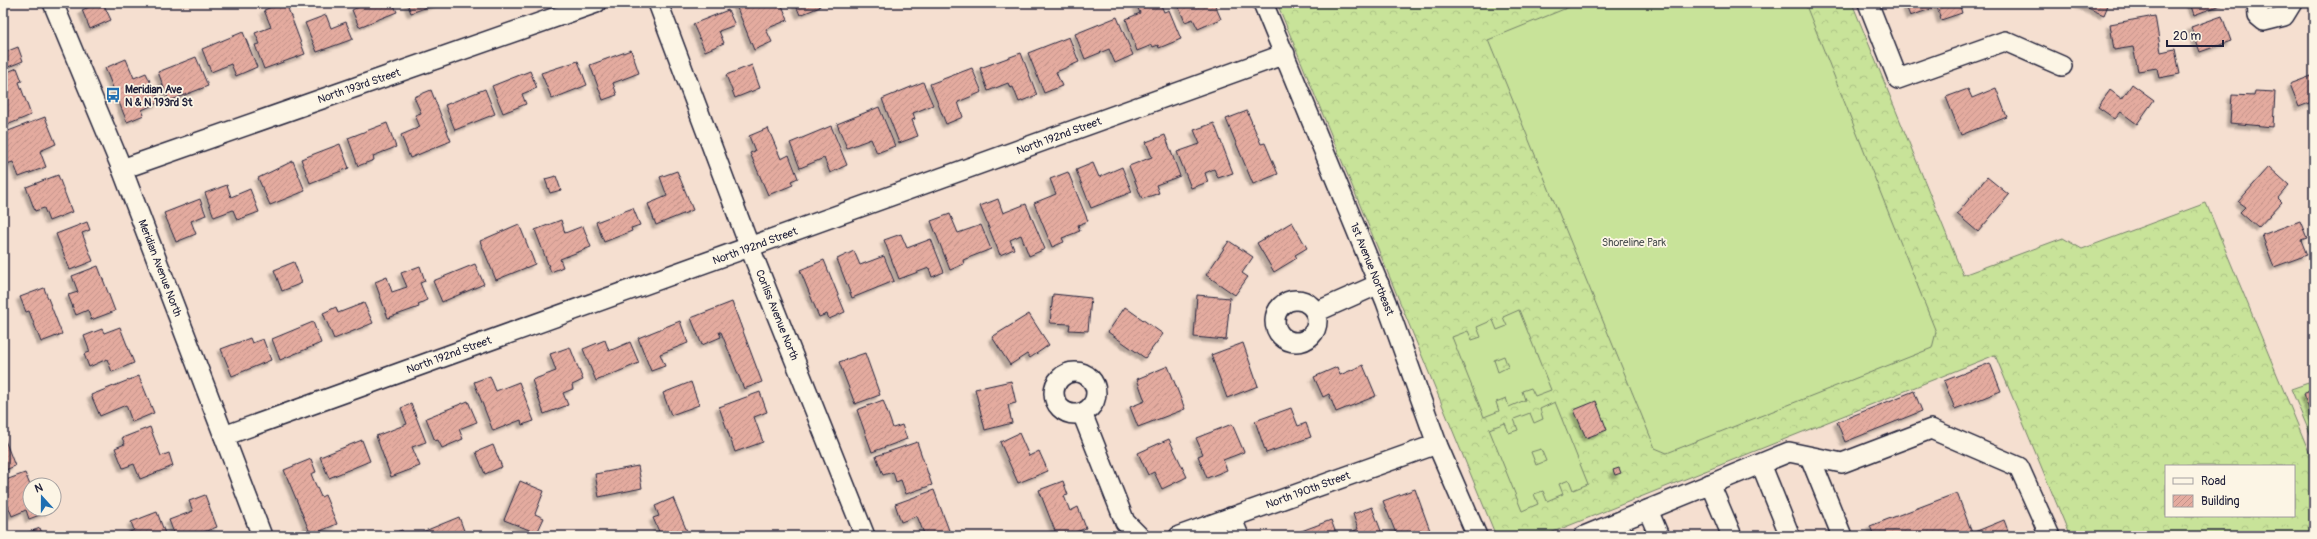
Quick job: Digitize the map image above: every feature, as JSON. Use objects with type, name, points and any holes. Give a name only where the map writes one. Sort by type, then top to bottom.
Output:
[{"type":"street","name":"Meridian Avenue North","points":[[53,3],[122,169],[262,536]]},
{"type":"street","name":"North 193rd Street","points":[[122,169],[596,3]]},
{"type":"street","name":"Corliss Avenue North","points":[[658,3],[750,248],[865,536]]},
{"type":"street","name":"1st Avenue Northeast","points":[[1264,3],[1379,284],[1437,444],[1477,536]]},
{"type":"street","points":[[1868,3],[1898,79],[2005,41],[2062,66]]},
{"type":"street","points":[[2257,3],[2258,16],[2264,21],[2284,16],[2292,3]]},
{"type":"street","name":"North 192nd Street","points":[[224,436],[750,248],[1285,54]]},
{"type":"street","points":[[1316,312],[1379,284]]},
{"type":"street","points":[[1082,413],[1124,522],[1139,536]]},
{"type":"street","points":[[1584,536],[1789,452],[1842,463],[1931,429],[2019,466],[2050,536]]},
{"type":"street","name":"North 190th Street","points":[[1179,536],[1437,444]]},
{"type":"street","points":[[1810,457],[1842,536]]},
{"type":"street","points":[[1761,464],[1790,536]]},
{"type":"street","points":[[1710,484],[1732,536]]},
{"type":"street","points":[[1648,510],[1659,536]]},
{"type":"street","points":[[1231,517],[1239,536]]},
{"type":"green space","name":"Shoreline Park","points":[[1277,3],[1852,3],[1963,275],[2063,238],[2082,249],[2206,203],[2314,464],[2314,531],[2296,536],[2070,536],[1995,355],[1543,536],[1496,536]]},
{"type":"green space","points":[[1579,3],[1805,3],[1936,332],[1932,348],[1667,453],[1655,448],[1488,40]]},
{"type":"green space","points":[[1519,310],[1551,390],[1535,396],[1531,388],[1522,391],[1525,400],[1509,407],[1506,398],[1496,402],[1499,411],[1484,417],[1452,337],[1468,331],[1472,340],[1481,337],[1477,327],[1493,320],[1497,330],[1507,326],[1503,317]],"holes":[[[1504,356],[1508,367],[1498,372],[1494,360]]]},
{"type":"green space","points":[[2314,381],[2314,443],[2291,389]]},
{"type":"green space","points":[[1555,402],[1588,484],[1573,490],[1569,480],[1559,484],[1563,494],[1547,501],[1543,491],[1534,494],[1538,504],[1522,511],[1489,429],[1505,423],[1509,433],[1518,430],[1514,419],[1530,413],[1534,423],[1543,419],[1540,409]],"holes":[[[1541,449],[1546,461],[1536,465],[1531,452]]]},
{"type":"building","points":[[98,3],[103,3],[111,20],[90,29],[82,10]]},
{"type":"building","points":[[282,3],[286,3],[305,54],[264,69],[255,45],[260,44],[255,33],[271,27],[264,10]]},
{"type":"building","points":[[367,3],[393,3],[397,12],[359,27],[352,10]]},
{"type":"building","points":[[407,3],[439,3],[411,13]]},
{"type":"building","points":[[735,3],[781,3],[788,20],[766,29],[772,42],[754,50]]},
{"type":"building","points":[[795,3],[818,3],[820,7],[800,15]]},
{"type":"building","points":[[1143,3],[1160,3],[1164,12],[1169,10],[1181,39],[1159,48],[1158,45],[1153,47],[1152,45],[1137,51],[1126,19],[1140,13],[1137,6]]},
{"type":"building","points":[[1177,3],[1214,3],[1221,19],[1198,29],[1193,19],[1185,22]]},
{"type":"building","points":[[1905,3],[1959,3],[1962,13],[1941,20],[1937,7],[1910,16]]},
{"type":"building","points":[[2076,3],[2109,3],[2104,15]]},
{"type":"building","points":[[2190,3],[2220,3],[2221,5],[2194,15]]},
{"type":"building","points":[[728,10],[735,25],[719,31],[724,43],[705,51],[693,24]]},
{"type":"building","points":[[326,15],[331,28],[346,22],[353,39],[317,52],[305,23]]},
{"type":"building","points":[[2155,16],[2161,52],[2175,49],[2180,74],[2159,78],[2157,68],[2138,71],[2133,47],[2114,50],[2110,24]]},
{"type":"building","points":[[2222,16],[2231,41],[2200,52],[2191,27]]},
{"type":"building","points":[[1117,17],[1133,55],[1115,63],[1109,49],[1085,59],[1075,34]]},
{"type":"building","points":[[243,32],[257,67],[236,76],[231,64],[211,72],[202,49]]},
{"type":"building","points":[[1069,37],[1079,62],[1056,72],[1062,86],[1044,93],[1028,53]]},
{"type":"building","points":[[18,47],[23,61],[3,69],[3,53]]},
{"type":"building","points":[[631,50],[639,73],[613,83],[617,95],[603,100],[590,65]]},
{"type":"building","points":[[1021,53],[1037,95],[1019,102],[1013,87],[1010,88],[1008,83],[988,91],[980,68]]},
{"type":"building","points":[[196,57],[208,86],[169,101],[158,72]]},
{"type":"building","points":[[126,59],[134,78],[146,73],[160,102],[142,110],[144,115],[127,122],[105,68]]},
{"type":"building","points":[[578,61],[587,85],[552,99],[541,73]]},
{"type":"building","points":[[752,65],[760,88],[735,98],[726,75]]},
{"type":"building","points":[[17,68],[22,81],[19,82],[31,115],[7,125],[3,115],[3,74]]},
{"type":"building","points":[[972,68],[982,92],[958,102],[963,117],[946,124],[930,84]]},
{"type":"building","points":[[530,71],[537,88],[522,94],[526,104],[503,113],[492,86]]},
{"type":"building","points":[[2314,75],[2314,101],[2299,107],[2290,84]]},
{"type":"building","points":[[923,82],[933,105],[913,113],[915,119],[912,120],[918,136],[899,143],[882,99]]},
{"type":"building","points":[[2132,84],[2154,100],[2137,124],[2121,112],[2115,119],[2098,107],[2110,90],[2122,99]]},
{"type":"building","points":[[1996,88],[2007,117],[1961,135],[1946,97],[1968,89],[1972,98]]},
{"type":"building","points":[[485,89],[495,114],[455,130],[445,105]]},
{"type":"building","points":[[431,90],[451,141],[410,158],[401,135],[420,127],[415,115],[421,113],[414,97]]},
{"type":"building","points":[[2255,91],[2275,92],[2273,127],[2230,123],[2232,95],[2254,96]]},
{"type":"building","points":[[879,107],[895,146],[877,153],[871,139],[847,148],[837,124]]},
{"type":"building","points":[[1247,111],[1261,144],[1265,143],[1278,174],[1253,184],[1226,119]]},
{"type":"building","points":[[45,117],[56,144],[40,151],[46,167],[19,177],[13,162],[3,165],[3,133]]},
{"type":"building","points":[[387,123],[396,147],[373,156],[374,160],[358,166],[348,138]]},
{"type":"building","points":[[1214,123],[1233,173],[1218,178],[1214,169],[1205,173],[1208,182],[1191,188],[1177,152],[1200,144],[1194,130]]},
{"type":"building","points":[[831,126],[847,165],[830,173],[824,158],[800,168],[790,143]]},
{"type":"building","points":[[768,128],[781,159],[789,155],[798,178],[791,181],[793,185],[768,195],[750,153],[755,151],[749,136]]},
{"type":"building","points":[[1165,135],[1180,176],[1156,185],[1159,193],[1142,199],[1129,166],[1152,157],[1146,142]]},
{"type":"building","points":[[340,144],[349,168],[310,183],[301,159]]},
{"type":"building","points":[[293,161],[305,191],[270,205],[258,178]]},
{"type":"building","points":[[1093,163],[1099,177],[1122,167],[1132,192],[1091,208],[1076,170]]},
{"type":"building","points":[[2269,167],[2289,185],[2278,198],[2282,202],[2258,228],[2240,212],[2245,207],[2238,202]]},
{"type":"building","points":[[677,171],[693,210],[656,225],[648,204],[667,196],[660,177]]},
{"type":"building","points":[[1068,172],[1088,221],[1078,225],[1080,231],[1062,238],[1064,242],[1052,247],[1034,203],[1056,194],[1050,179]]},
{"type":"building","points":[[58,175],[72,212],[49,221],[44,208],[35,211],[26,187]]},
{"type":"building","points":[[556,176],[561,190],[550,193],[545,179]]},
{"type":"building","points":[[1987,177],[2009,195],[1978,232],[1957,214]]},
{"type":"building","points":[[227,185],[231,197],[250,189],[259,212],[237,220],[233,210],[214,217],[205,193]]},
{"type":"building","points":[[200,199],[206,215],[191,221],[196,234],[176,242],[164,213]]},
{"type":"building","points":[[998,199],[1003,213],[1026,204],[1045,249],[1029,256],[1021,235],[1010,240],[1014,249],[1000,255],[980,206]]},
{"type":"building","points":[[633,208],[640,225],[631,228],[632,231],[604,242],[596,222]]},
{"type":"building","points":[[950,214],[958,233],[981,225],[991,249],[963,260],[964,264],[950,270],[931,221]]},
{"type":"building","points":[[561,220],[565,233],[583,226],[591,247],[560,259],[563,267],[551,272],[535,230]]},
{"type":"building","points":[[2300,221],[2307,238],[2301,240],[2307,255],[2274,267],[2262,235]]},
{"type":"building","points":[[87,222],[90,230],[82,233],[93,261],[70,270],[56,234]]},
{"type":"building","points":[[1292,222],[1307,248],[1295,255],[1297,258],[1274,272],[1257,243]]},
{"type":"building","points":[[519,224],[535,264],[496,280],[480,241]]},
{"type":"building","points":[[901,234],[907,248],[931,239],[944,272],[932,277],[929,268],[899,279],[884,240]]},
{"type":"building","points":[[1229,241],[1253,257],[1242,273],[1248,277],[1235,295],[1206,275]]},
{"type":"building","points":[[854,251],[860,265],[884,256],[894,281],[852,298],[837,259]]},
{"type":"building","points":[[824,260],[845,312],[829,319],[827,314],[819,317],[800,270]]},
{"type":"building","points":[[294,262],[302,283],[282,291],[274,270]]},
{"type":"building","points":[[475,264],[484,284],[442,302],[433,281]]},
{"type":"building","points":[[98,266],[115,311],[91,320],[88,310],[76,315],[68,295],[78,292],[72,276]]},
{"type":"building","points":[[420,266],[425,281],[420,283],[427,300],[418,304],[419,307],[388,318],[375,282],[387,277],[392,292],[407,287],[401,273]]},
{"type":"building","points":[[44,288],[62,334],[41,342],[29,311],[26,312],[20,297]]},
{"type":"building","points":[[1053,294],[1091,298],[1088,331],[1069,330],[1070,324],[1050,323]]},
{"type":"building","points":[[1197,295],[1230,298],[1226,340],[1194,337]]},
{"type":"building","points":[[732,302],[762,382],[744,389],[721,332],[719,332],[721,337],[702,345],[691,318]]},
{"type":"building","points":[[364,303],[373,323],[334,339],[323,313],[336,307],[338,313]]},
{"type":"building","points":[[1125,307],[1163,334],[1145,358],[1108,332]]},
{"type":"building","points":[[1029,314],[1049,345],[1030,358],[1027,354],[1010,365],[992,337]]},
{"type":"building","points":[[680,321],[688,343],[660,354],[665,366],[651,371],[638,338]]},
{"type":"building","points":[[313,322],[321,343],[280,360],[272,339]]},
{"type":"building","points":[[120,327],[134,363],[112,372],[107,359],[89,367],[84,354],[90,352],[84,336],[102,329],[104,333]]},
{"type":"building","points":[[250,338],[252,343],[263,339],[271,360],[232,376],[221,349]]},
{"type":"building","points":[[605,340],[609,351],[630,342],[639,363],[596,381],[583,349]]},
{"type":"building","points":[[1243,343],[1258,386],[1227,398],[1211,355]]},
{"type":"building","points":[[570,347],[583,380],[572,385],[573,389],[563,393],[568,405],[544,414],[532,380],[556,371],[550,354]]},
{"type":"building","points":[[865,353],[880,395],[855,404],[839,362]]},
{"type":"building","points":[[1990,363],[2001,391],[1955,409],[1944,381]]},
{"type":"building","points":[[1363,365],[1376,396],[1336,412],[1329,394],[1323,397],[1314,377],[1337,367],[1340,375]]},
{"type":"building","points":[[1168,366],[1185,409],[1138,427],[1130,407],[1145,401],[1137,379]]},
{"type":"building","points":[[139,376],[154,413],[132,422],[126,405],[100,416],[91,395]]},
{"type":"building","points":[[490,376],[496,391],[519,382],[534,421],[522,425],[521,420],[493,431],[474,382]]},
{"type":"building","points":[[1011,381],[1016,403],[1008,405],[1012,423],[985,430],[975,389]]},
{"type":"building","points":[[691,382],[699,405],[671,415],[663,393]]},
{"type":"building","points":[[2314,389],[2314,418],[2313,418],[2303,394]]},
{"type":"building","points":[[1914,391],[1922,411],[1845,442],[1837,422]]},
{"type":"building","points":[[760,392],[767,412],[754,417],[763,442],[735,452],[719,407]]},
{"type":"building","points":[[883,400],[893,428],[902,425],[907,439],[872,452],[857,410]]},
{"type":"building","points":[[468,401],[477,422],[459,429],[463,439],[442,448],[438,440],[435,441],[426,418]]},
{"type":"building","points":[[1596,401],[1607,430],[1586,438],[1574,410]]},
{"type":"building","points":[[411,404],[426,442],[412,447],[420,466],[391,477],[376,436],[407,424],[401,408]]},
{"type":"building","points":[[1291,408],[1298,426],[1306,423],[1311,437],[1266,453],[1255,421]]},
{"type":"building","points":[[1232,424],[1244,452],[1223,460],[1227,470],[1207,478],[1198,456],[1203,454],[1196,438]]},
{"type":"building","points":[[150,427],[161,456],[169,453],[173,466],[140,479],[134,464],[123,468],[115,448],[125,444],[122,438]]},
{"type":"building","points":[[1019,433],[1029,456],[1039,451],[1048,471],[1018,483],[1000,442]]},
{"type":"building","points":[[3,435],[15,466],[3,471]]},
{"type":"building","points":[[1169,439],[1187,477],[1162,489],[1154,472],[1148,475],[1138,453]]},
{"type":"building","points":[[362,440],[370,461],[329,478],[320,457]]},
{"type":"building","points":[[917,442],[932,485],[906,494],[901,480],[896,482],[893,472],[883,475],[876,456]]},
{"type":"building","points":[[493,445],[502,467],[485,474],[476,452]]},
{"type":"building","points":[[311,459],[316,472],[311,474],[321,497],[325,495],[337,524],[311,535],[284,470]]},
{"type":"building","points":[[638,466],[642,488],[599,497],[595,474]]},
{"type":"building","points":[[1619,468],[1621,473],[1615,475],[1613,470]]},
{"type":"building","points":[[25,473],[27,477],[22,477],[22,512],[12,516],[3,493],[3,481]]},
{"type":"building","points":[[520,481],[544,491],[535,514],[544,518],[537,533],[504,520]]},
{"type":"building","points":[[1063,481],[1068,495],[1064,496],[1070,511],[1078,507],[1086,528],[1066,536],[1057,536],[1039,490]]},
{"type":"building","points":[[1415,489],[1432,536],[1397,536],[1383,501]]},
{"type":"building","points":[[934,490],[950,533],[940,536],[925,536],[917,516],[901,522],[895,504]]},
{"type":"building","points":[[1957,493],[1972,533],[2004,520],[2010,536],[1874,536],[1870,526]]},
{"type":"building","points":[[205,495],[217,527],[193,536],[175,536],[169,520],[193,511],[189,501]]},
{"type":"building","points":[[673,498],[689,536],[661,536],[653,518],[659,516],[655,506]]},
{"type":"building","points":[[1372,507],[1383,536],[1344,536],[1358,529],[1353,514]]},
{"type":"building","points":[[157,512],[166,536],[122,536],[134,530],[131,522]]},
{"type":"building","points":[[459,517],[466,536],[422,536],[420,533]]},
{"type":"building","points":[[1331,520],[1337,536],[1297,536],[1296,533]]},
{"type":"building","points":[[40,528],[43,536],[19,536]]},
{"type":"building","points":[[402,530],[404,536],[384,536]]},
{"type":"place","name":"Meridian Ave N & N 193rd St","points":[[113,95]]}]
